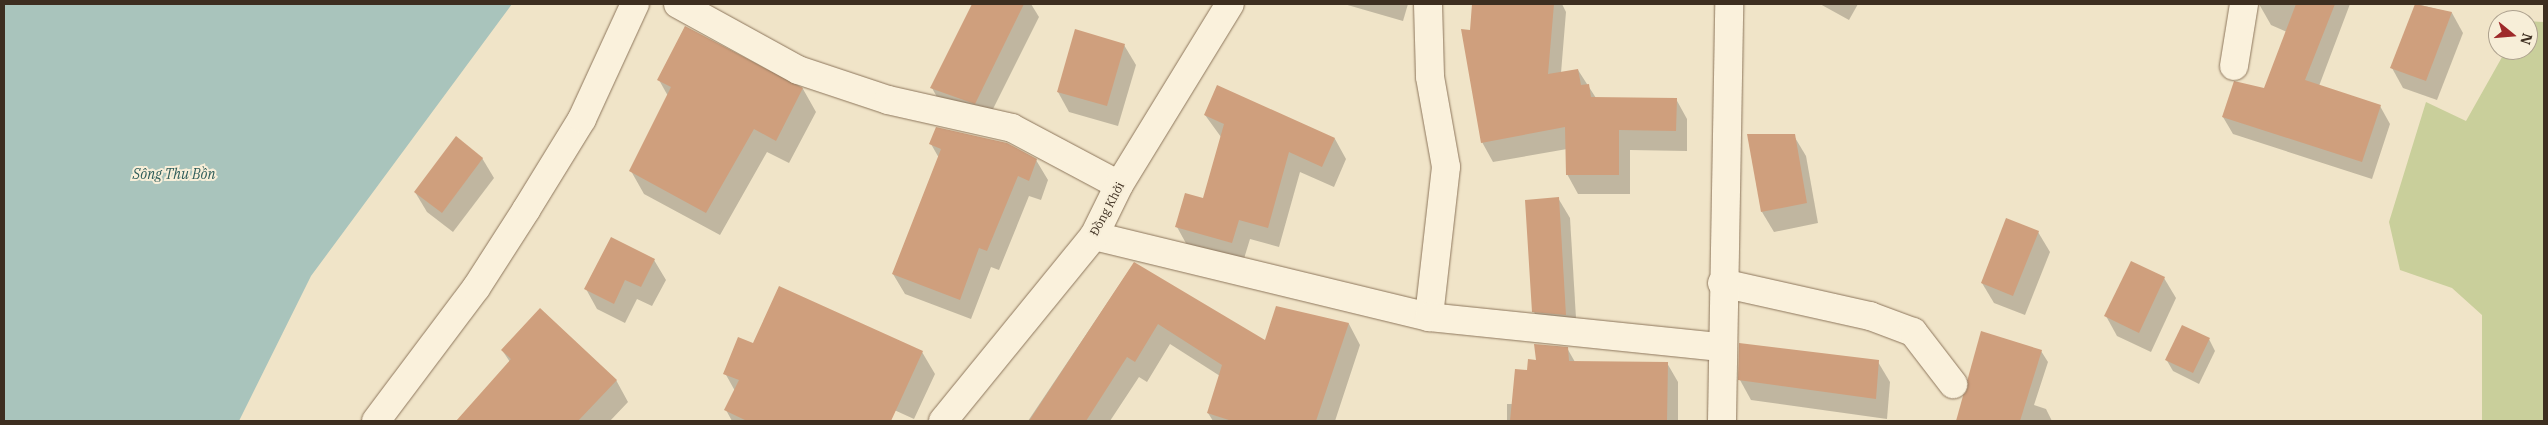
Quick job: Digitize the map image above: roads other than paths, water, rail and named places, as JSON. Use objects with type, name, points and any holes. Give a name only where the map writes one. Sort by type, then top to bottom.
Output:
[{"type":"street","points":[[376,421],[476,288],[526,210],[582,119],[635,4]]},
{"type":"street","points":[[678,4],[798,70],[888,100],[1012,128],[1119,185]]},
{"type":"street","name":"Đồng Khởi","points":[[943,421],[1094,236],[1119,185],[1230,4]]},
{"type":"street","points":[[1428,4],[1430,77],[1446,167],[1429,317]]},
{"type":"street","points":[[1722,421],[1722,283],[1729,4]]},
{"type":"street","points":[[2234,66],[2244,4]]},
{"type":"street","points":[[1094,236],[1429,317],[1721,346]]},
{"type":"street","points":[[1722,283],[1870,316],[1913,332],[1953,384]]},
{"type":"water","name":"Sông Thu Bồn","points":[[4,4],[512,4],[311,276],[239,421],[4,421]]}]
